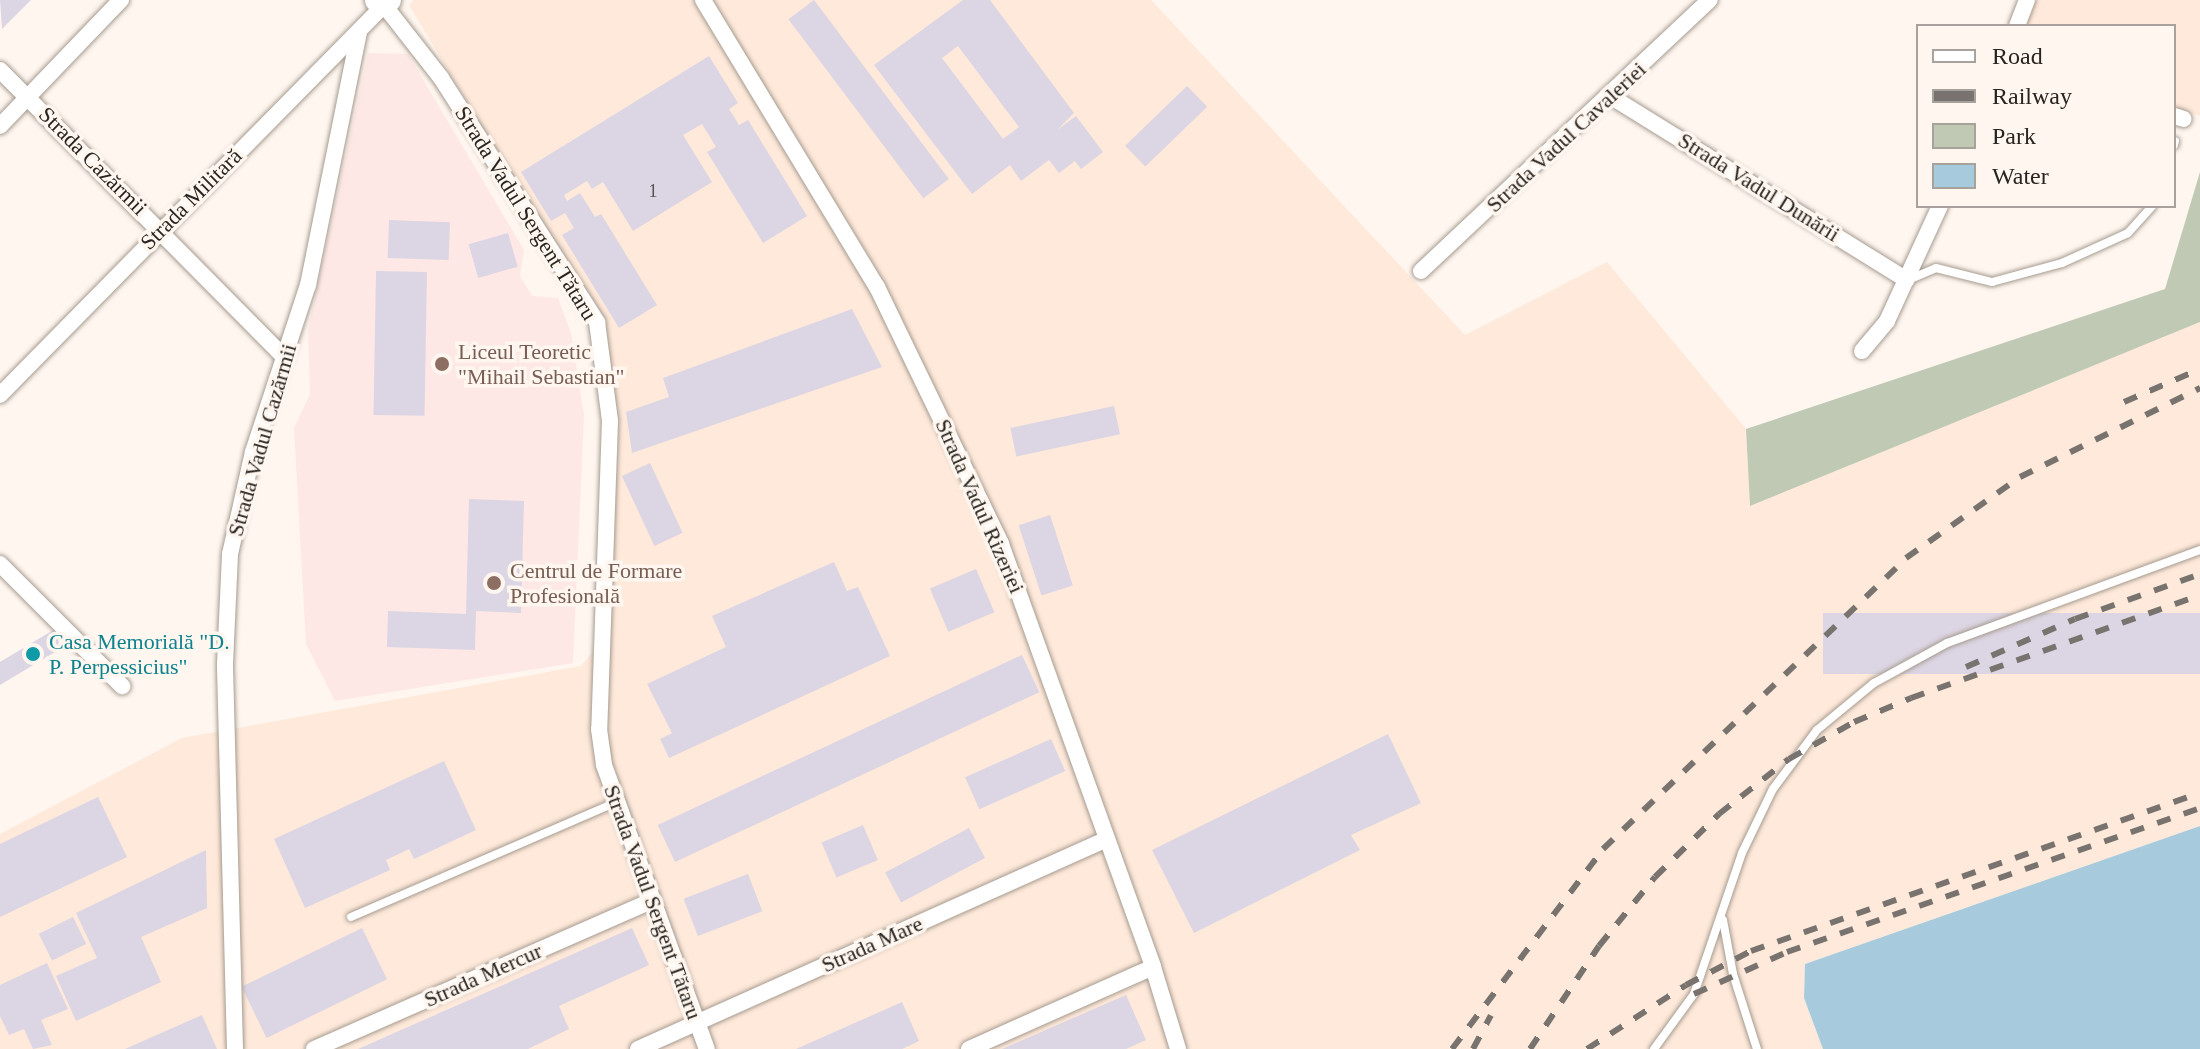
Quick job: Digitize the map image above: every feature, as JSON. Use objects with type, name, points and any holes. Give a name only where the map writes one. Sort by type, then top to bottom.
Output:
[{"type":"street","points":[[0,126],[121,0]]},
{"type":"street","name":"Strada Vadul Rizeriei","points":[[703,0],[877,287],[995,530],[1153,967],[1178,1049]]},
{"type":"street","name":"Strada Vadul Cavaleriei","points":[[1421,271],[1710,0]]},
{"type":"street","points":[[2018,24],[2027,0]]},
{"type":"street","name":"Strada Militară","points":[[0,395],[360,30],[384,2]]},
{"type":"street","name":"Strada Vadul Sergent Tătaru","points":[[384,2],[441,78],[597,322],[610,421],[599,729],[614,803],[707,1049]]},
{"type":"street","name":"Strada Vadul Cazărmii","points":[[235,1049],[225,664],[230,554],[253,452],[308,285],[360,30]]},
{"type":"street","name":"Strada Cazărmii","points":[[0,70],[161,229],[284,357]]},
{"type":"street","name":"Strada Vadul Dunării","points":[[1610,96],[1907,280]]},
{"type":"street","points":[[1862,351],[1887,321],[1939,208]]},
{"type":"street","points":[[0,564],[122,686]]},
{"type":"street","name":"Strada Mare","points":[[638,1049],[1107,839]]},
{"type":"street","name":"Strada Mercur","points":[[314,1049],[651,901]]},
{"type":"street","points":[[969,1049],[1153,967]]},
{"type":"lane","points":[[1907,280],[1936,268],[1992,282],[2062,263],[2128,233],[2150,208]]},
{"type":"lane","points":[[1654,1049],[1694,994],[1723,919],[1742,853],[1773,789],[1817,730],[1845,704],[1907,662],[1989,624],[2200,550]]},
{"type":"lane","points":[[351,917],[614,803]]},
{"type":"lane","points":[[1723,919],[1733,974],[1757,1049]]},
{"type":"shaded area","points":[[414,0],[1151,0],[1465,335],[1607,262],[1746,429],[1750,506],[2200,322],[2200,826],[1805,964],[1804,998],[1823,1049],[0,1049],[0,834],[182,738],[581,666],[608,634],[619,419],[596,317],[409,5]]},
{"type":"shaded area","points":[[2035,0],[2200,0],[2200,116],[2176,108],[2176,24],[2025,24]]},
{"type":"shaded area","name":"Liceul Teoretic \"Mihail Sebastian\"","points":[[368,53],[408,54],[524,250],[520,276],[532,296],[558,298],[571,333],[584,415],[573,663],[335,701],[306,644],[294,428],[310,394],[308,330]]},
{"type":"green space","points":[[2200,172],[2200,322],[1750,506],[1746,429],[2165,289]]},
{"type":"water","points":[[2200,826],[2200,1049],[1823,1049],[1804,998],[1805,964]]},
{"type":"building","points":[[0,0],[31,0],[2,29]]},
{"type":"building","points":[[814,0],[949,179],[923,198],[788,19]]},
{"type":"building","points":[[963,0],[990,0],[1074,113],[1057,130],[1076,116],[1103,152],[1081,169],[1075,161],[1059,173],[1049,160],[1021,181],[1010,165],[972,194],[874,65]],"holes":[[[958,46],[1019,127],[1003,139],[942,58]]]},
{"type":"building","points":[[709,56],[738,103],[729,109],[739,125],[748,120],[807,216],[763,243],[707,152],[716,147],[702,124],[683,135],[712,182],[633,231],[603,182],[592,189],[587,181],[564,195],[567,201],[580,193],[595,217],[601,214],[657,305],[619,328],[562,235],[574,228],[565,213],[551,221],[521,172]]},
{"type":"building","points":[[1187,86],[1207,107],[1145,167],[1125,146]]},
{"type":"building","points":[[389,220],[450,222],[449,260],[388,258]]},
{"type":"building","points":[[508,233],[518,267],[478,278],[469,244]]},
{"type":"building","points":[[376,271],[427,272],[424,416],[373,415]]},
{"type":"building","points":[[852,309],[882,367],[632,453],[626,412],[669,397],[663,378]]},
{"type":"building","points":[[1114,406],[1120,434],[1016,456],[1010,428]]},
{"type":"building","points":[[650,463],[683,533],[654,546],[622,476]]},
{"type":"building","name":"Centrul de Formare Profesională","points":[[469,499],[524,501],[521,613],[476,611],[475,650],[387,647],[388,611],[466,614]]},
{"type":"building","points":[[1050,515],[1073,585],[1041,596],[1019,525]]},
{"type":"building","points":[[834,562],[847,591],[858,587],[890,656],[669,758],[660,739],[672,733],[647,684],[726,647],[712,616]]},
{"type":"building","points":[[976,569],[994,612],[948,632],[930,589]]},
{"type":"building","points":[[1823,613],[2200,613],[2200,674],[1823,674]]},
{"type":"building","name":"Casa Memorială \"D. P. Perpessicius\"","points":[[55,629],[65,646],[0,685],[0,662]]},
{"type":"building","points":[[1022,655],[1039,692],[675,862],[658,825]]},
{"type":"building","points":[[1388,734],[1421,803],[1351,835],[1360,850],[1194,933],[1152,850]]},
{"type":"building","points":[[1051,739],[1065,771],[979,809],[965,777]]},
{"type":"building","points":[[444,761],[476,830],[414,859],[409,849],[386,860],[390,870],[305,908],[274,839]]},
{"type":"building","points":[[98,797],[127,857],[0,917],[0,844]]},
{"type":"building","points":[[863,825],[878,860],[836,878],[822,843]]},
{"type":"building","points":[[969,828],[985,858],[901,903],[885,873]]},
{"type":"building","points":[[206,850],[207,908],[141,937],[161,982],[76,1021],[56,976],[97,958],[76,913]]},
{"type":"building","points":[[748,874],[762,911],[698,936],[684,899]]},
{"type":"building","points":[[73,917],[86,944],[52,961],[39,934]]},
{"type":"building","points":[[362,928],[387,979],[267,1038],[242,987]]},
{"type":"building","points":[[632,928],[649,965],[559,1006],[569,1029],[528,1049],[358,1049]]},
{"type":"building","points":[[47,963],[68,1009],[41,1020],[52,1045],[33,1049],[24,1029],[9,1035],[0,1016],[0,985]]},
{"type":"building","points":[[1126,995],[1146,1040],[1126,1049],[1002,1049]]},
{"type":"building","points":[[902,1002],[919,1041],[902,1049],[796,1049]]},
{"type":"building","points":[[202,1015],[217,1049],[125,1049]]},
{"type":"railway","points":[[2124,402],[2200,369]]},
{"type":"railway","points":[[1452,1049],[1603,849],[1906,558],[2020,477],[2200,388]]},
{"type":"railway","points":[[1966,667],[2075,619],[2200,574]]},
{"type":"railway","points":[[1530,1049],[1599,946],[1655,877],[1719,814],[1789,759],[1854,722],[1911,698],[2200,595]]},
{"type":"railway","points":[[1587,1049],[1686,985],[1751,951],[2200,793]]},
{"type":"railway","points":[[1694,994],[1787,952],[2200,808]]},
{"type":"railway","points":[[1473,1049],[1491,1015]]},
{"type":"place","name":"Liceul Teoretic \"Mihail Sebastian\"","points":[[442,364]]},
{"type":"place","name":"Centrul de Formare Profesională","points":[[494,583]]},
{"type":"place","name":"Casa Memorială \"D. P. Perpessicius\"","points":[[33,654]]}]
